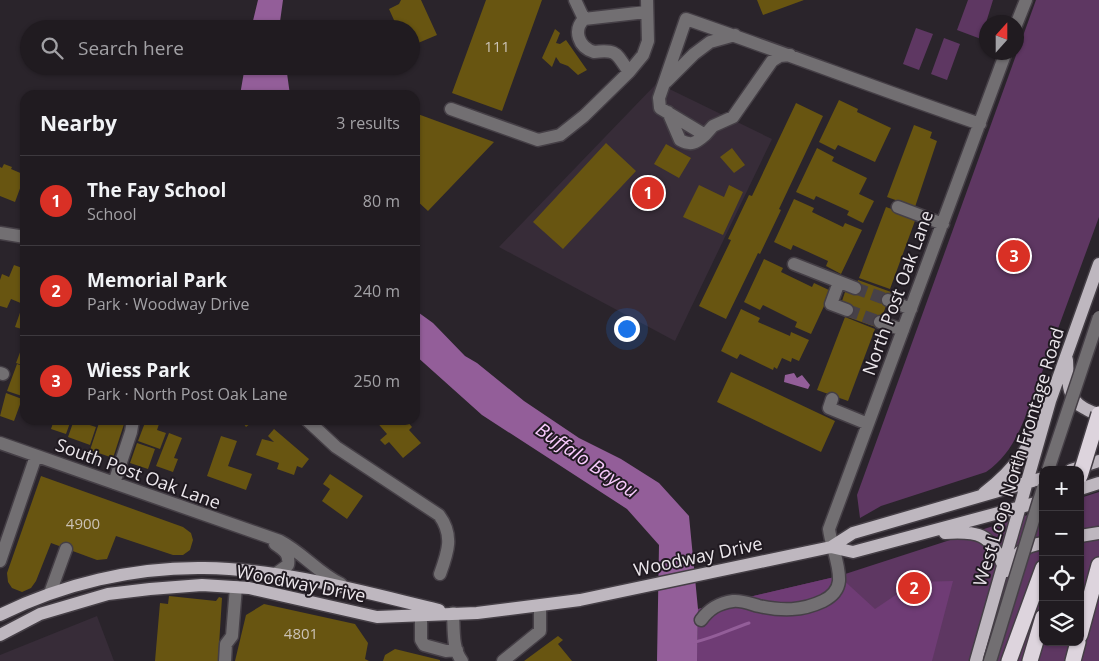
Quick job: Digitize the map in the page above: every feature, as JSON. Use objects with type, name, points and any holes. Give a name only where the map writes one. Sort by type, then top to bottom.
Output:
[{"type":"highway","points":[[1083,466],[1099,413]]},
{"type":"highway","points":[[1084,620],[1098,567]]},
{"type":"highway","points":[[1009,661],[1039,578]]},
{"type":"highway","points":[[1030,661],[1039,631]]},
{"type":"highway","points":[[1073,661],[1077,646]]},
{"type":"main road","name":"West Loop North Frontage Road","points":[[976,661],[1050,401],[1099,264]]},
{"type":"main road","points":[[1067,352],[1069,391],[1077,404],[1095,414],[1099,413]]},
{"type":"main road","points":[[980,497],[1003,478],[1028,447],[1050,401]]},
{"type":"main road","points":[[1083,466],[1099,461]]},
{"type":"main road","name":"Woodway Drive","points":[[0,635],[40,614],[108,594],[202,585],[249,588],[377,617],[477,613],[540,606],[580,600],[831,546],[854,533],[1039,479]]},
{"type":"main road","points":[[1084,488],[1099,483]]},
{"type":"main road","name":"Woodway Drive","points":[[831,546],[853,552],[1039,502]]},
{"type":"main road","points":[[916,536],[963,532],[982,535],[998,553],[1003,565]]},
{"type":"main road","points":[[1084,535],[1099,533]]},
{"type":"main road","points":[[998,585],[1015,554],[1029,545],[1039,544]]},
{"type":"main road","name":"Woodway Drive","points":[[0,615],[35,598],[104,579],[159,570],[206,568],[274,575],[350,588],[453,613]]},
{"type":"main road","points":[[236,588],[237,571]]},
{"type":"main road","points":[[104,579],[108,594]]},
{"type":"street","points":[[575,0],[584,18]]},
{"type":"street","points":[[1020,15],[1026,0]]},
{"type":"street","points":[[451,109],[538,140],[560,135],[584,116],[629,72],[643,55],[648,42],[646,6],[584,18],[578,24],[577,35],[582,44],[594,52],[608,49],[614,51],[629,72]]},
{"type":"street","points":[[705,134],[660,108],[659,98],[686,19],[980,124]]},
{"type":"street","points":[[665,83],[694,54],[710,42],[735,36]]},
{"type":"street","points":[[668,112],[680,140],[688,144],[696,143],[713,126],[733,117],[772,61],[780,56],[790,55]]},
{"type":"street","name":"North Post Oak Lane","points":[[701,620],[710,608],[733,601],[788,610],[815,605],[829,598],[836,591],[839,582],[838,567],[831,546],[829,528],[1003,60]]},
{"type":"street","points":[[898,207],[943,224]]},
{"type":"street","points":[[0,233],[20,235]]},
{"type":"street","points":[[794,264],[855,288]]},
{"type":"street","points":[[839,282],[831,304],[847,310]]},
{"type":"street","points":[[888,300],[911,309]]},
{"type":"street","points":[[1049,466],[1099,317]]},
{"type":"street","points":[[880,322],[903,330]]},
{"type":"street","points":[[832,399],[829,408],[868,424]]},
{"type":"street","points":[[114,484],[132,432],[133,425]]},
{"type":"street","points":[[312,425],[336,447],[439,515],[444,522],[449,541],[440,574]]},
{"type":"street","name":"South Post Oak Lane","points":[[0,443],[264,537],[280,541],[294,548],[319,572],[350,588]]},
{"type":"street","points":[[0,561],[36,456]]},
{"type":"street","points":[[990,661],[1039,501]]},
{"type":"street","name":"South Post Oak Lane","points":[[264,537],[290,558],[288,565],[274,575]]},
{"type":"street","points":[[50,594],[66,549]]},
{"type":"street","points":[[225,661],[226,644],[232,636],[236,588]]},
{"type":"street","points":[[503,661],[540,630],[540,606]]},
{"type":"street","points":[[421,615],[421,640],[424,645],[460,655],[453,613]]},
{"type":"shaded area","points":[[968,0],[993,0],[988,15],[979,15],[979,38],[957,30]]},
{"type":"shaded area","points":[[1036,0],[1099,0],[1099,217],[1027,413],[1006,453],[986,472],[881,506],[860,518],[857,495],[1014,60],[1024,60],[1024,33]]},
{"type":"shaded area","points":[[916,28],[933,34],[919,70],[903,64]]},
{"type":"shaded area","points":[[944,38],[960,44],[947,80],[931,74]]},
{"type":"shaded area","points":[[657,83],[772,139],[675,341],[499,247]]},
{"type":"shaded area","points":[[1099,492],[1099,661],[697,661],[698,609],[839,576],[1039,511],[1039,646],[1084,646],[1084,497]]},
{"type":"shaded area","points":[[839,576],[875,609],[915,582],[953,581],[932,661],[697,661],[698,609]]},
{"type":"shaded area","points":[[97,616],[114,661],[0,661],[0,655]]},
{"type":"water","points":[[258,0],[283,0],[280,20],[253,20]]},
{"type":"water","points":[[243,75],[287,75],[289,90],[241,90]]},
{"type":"water","name":"Buffalo Bayou","points":[[420,314],[433,323],[465,356],[477,363],[524,401],[579,438],[621,459],[659,483],[689,516],[698,609],[697,661],[657,661],[659,545],[627,509],[482,415],[420,359]]},
{"type":"water","points":[[794,373],[797,378],[802,375],[810,385],[808,389],[784,382],[785,375]]},
{"type":"building","points":[[401,0],[421,0],[437,35],[420,42],[420,20],[394,20],[389,9],[399,4]]},
{"type":"building","points":[[486,0],[542,0],[502,111],[452,93]]},
{"type":"building","points":[[757,0],[804,0],[763,15]]},
{"type":"building","points":[[555,29],[560,33],[556,43],[560,44],[566,40],[587,70],[578,75],[568,66],[560,63],[556,57],[552,67],[542,58]]},
{"type":"building","points":[[839,100],[858,109],[857,112],[891,128],[875,162],[838,145],[835,150],[819,142]]},
{"type":"building","points":[[796,103],[823,116],[760,254],[758,253],[726,319],[699,306],[731,240],[728,239],[749,195],[752,196]]},
{"type":"building","points":[[420,115],[494,142],[428,211],[420,204]]},
{"type":"building","points":[[914,125],[932,132],[930,138],[937,141],[915,207],[887,197]]},
{"type":"building","points":[[606,143],[636,171],[563,249],[533,222]]},
{"type":"building","points":[[666,144],[691,158],[679,178],[654,164]]},
{"type":"building","points":[[732,148],[745,165],[734,173],[720,157]]},
{"type":"building","points":[[817,148],[834,157],[832,161],[867,178],[859,194],[874,201],[863,223],[847,215],[849,211],[816,196],[814,200],[796,192]]},
{"type":"building","points":[[4,164],[20,173],[20,188],[15,202],[0,196],[0,167],[2,168]]},
{"type":"building","points":[[699,185],[724,197],[729,185],[743,192],[723,235],[683,217]]},
{"type":"building","points":[[794,199],[814,208],[812,212],[843,227],[845,223],[862,230],[841,274],[826,266],[828,261],[793,245],[791,250],[774,242]]},
{"type":"building","points":[[886,207],[916,218],[890,289],[859,278]]},
{"type":"building","points":[[764,259],[783,268],[781,272],[812,287],[814,283],[831,291],[811,334],[795,327],[797,322],[763,305],[760,310],[744,302]]},
{"type":"building","points":[[14,265],[20,267],[20,303],[11,299],[7,308],[0,306],[0,280],[2,274],[9,277]]},
{"type":"building","points":[[858,280],[891,292],[878,328],[845,316],[849,304],[842,301],[846,289],[853,292]]},
{"type":"building","points":[[741,309],[760,318],[758,322],[790,336],[791,332],[809,340],[799,361],[792,358],[791,362],[782,358],[777,369],[774,367],[773,370],[740,354],[737,359],[721,351]]},
{"type":"building","points":[[20,313],[20,328],[15,327]]},
{"type":"building","points":[[845,317],[875,329],[848,401],[817,390]]},
{"type":"building","points":[[20,352],[20,364],[16,363]]},
{"type":"building","points":[[17,364],[20,365],[20,395],[7,391]]},
{"type":"building","points":[[731,372],[835,421],[821,452],[717,402]]},
{"type":"building","points":[[6,393],[20,398],[20,404],[14,421],[0,416]]},
{"type":"building","points":[[52,425],[69,425],[66,434],[51,429]]},
{"type":"building","points":[[72,425],[96,427],[90,445],[68,437]]},
{"type":"building","points":[[98,425],[124,425],[113,458],[90,450]]},
{"type":"building","points":[[144,425],[159,425],[157,430],[166,433],[160,449],[138,441]]},
{"type":"building","points":[[379,425],[410,425],[412,427],[409,430],[421,443],[403,458],[389,442],[385,445],[380,440],[387,434]]},
{"type":"building","points":[[274,429],[309,459],[302,468],[297,466],[294,475],[277,469],[279,463],[256,455],[262,439],[274,442],[268,436]]},
{"type":"building","points":[[169,433],[182,438],[174,458],[178,459],[173,472],[156,466]]},
{"type":"building","points":[[221,436],[237,441],[228,466],[252,474],[246,490],[207,476]]},
{"type":"building","points":[[137,443],[155,449],[148,469],[130,463]]},
{"type":"building","points":[[330,474],[363,496],[347,519],[322,501],[330,489],[323,484]]},
{"type":"building","points":[[41,476],[183,527],[191,533],[193,540],[190,550],[183,555],[173,555],[116,536],[107,559],[97,560],[51,543],[36,581],[31,588],[22,592],[12,588],[8,582],[7,573]]},
{"type":"building","points":[[169,596],[216,601],[219,597],[222,598],[218,661],[155,661],[160,603],[168,604]]},
{"type":"building","points":[[264,604],[355,624],[368,643],[365,659],[369,661],[235,661],[246,615]]},
{"type":"building","points":[[558,636],[563,640],[558,644],[572,661],[524,661]]},
{"type":"building","points":[[395,649],[440,661],[383,661],[385,655]]},
{"type":"waterway","points":[[695,642],[749,623]]},
{"type":"tunnel","points":[[855,288],[888,300]]},
{"type":"tunnel","points":[[847,310],[880,322]]},
{"type":"place","name":"The Fay School","points":[[648,193]]},
{"type":"place","name":"Wiess Park","points":[[1014,256]]},
{"type":"place","name":"Memorial Park","points":[[914,588]]}]
